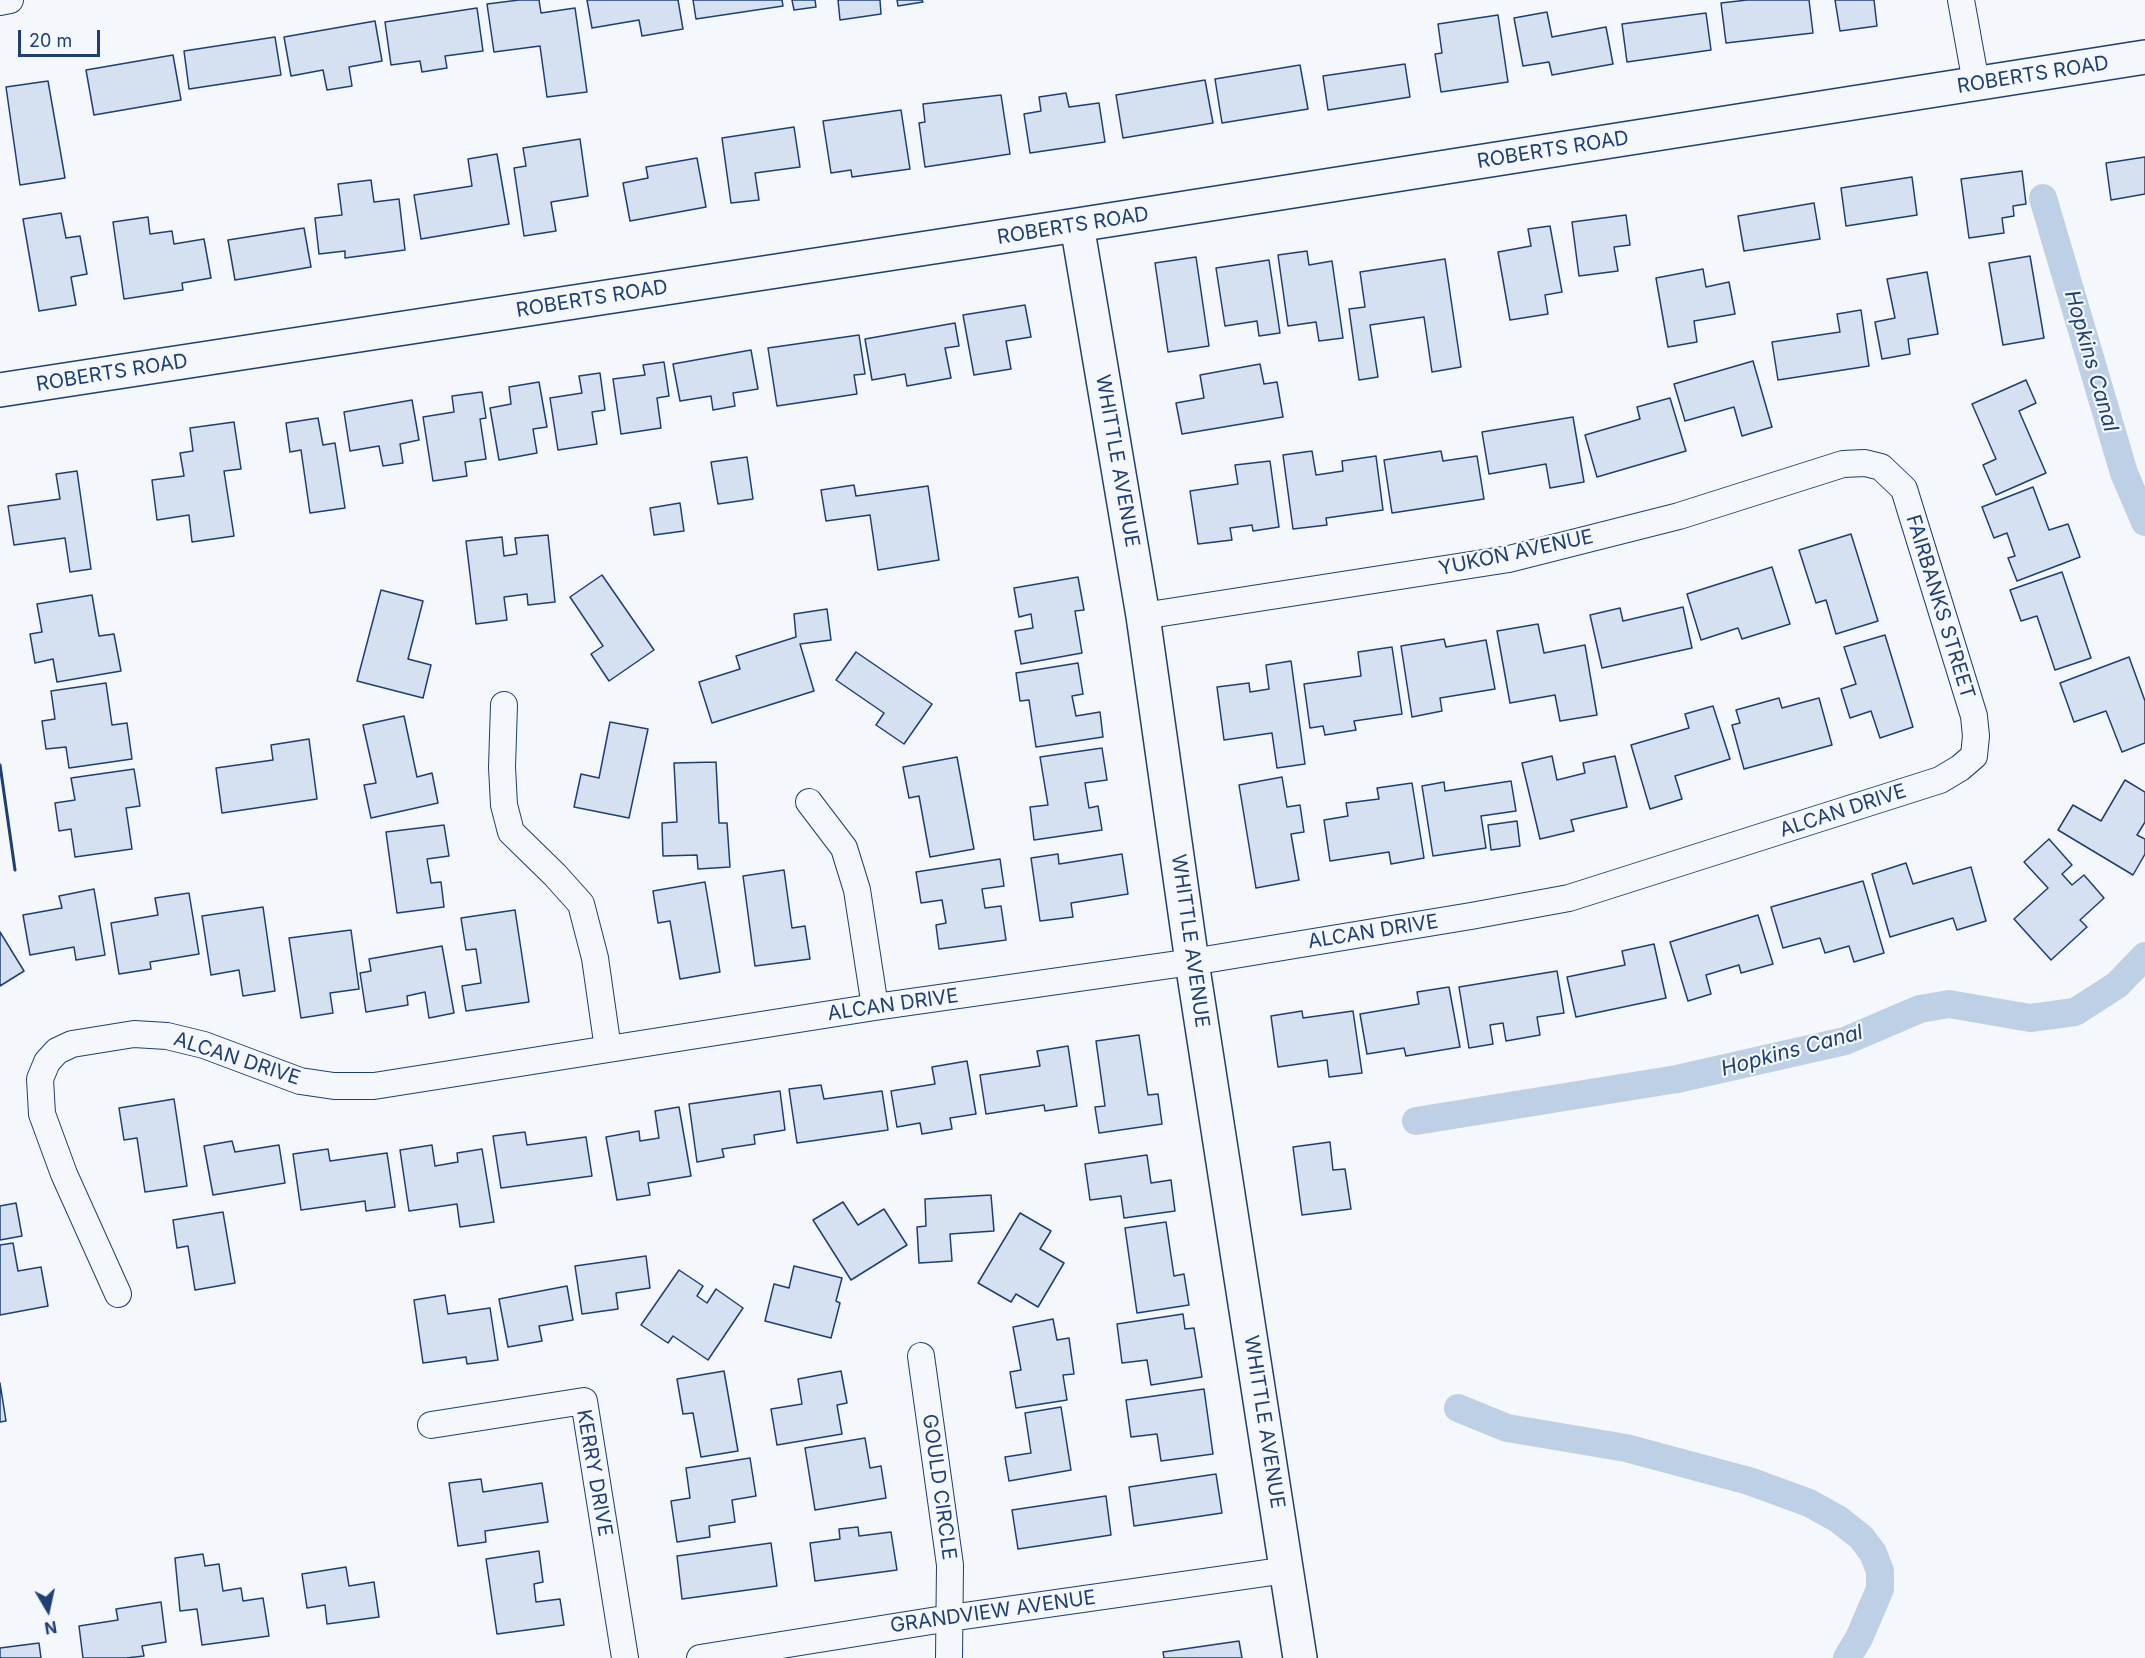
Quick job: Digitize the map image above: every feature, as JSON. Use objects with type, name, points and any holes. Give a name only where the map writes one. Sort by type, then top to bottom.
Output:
[{"type":"street","points":[[0,2],[10,0]]},
{"type":"street","points":[[1961,0],[1976,83]]},
{"type":"street","name":"ROBERTS ROAD","points":[[0,390],[1077,225],[2145,57]]},
{"type":"street","name":"WHITTLE AVENUE","points":[[1077,225],[1143,616],[1192,962],[1300,1658]]},
{"type":"street","name":"YUKON AVENUE","points":[[1143,616],[1509,559],[1679,516],[1843,464],[1865,463],[1881,467]]},
{"type":"street","name":"FAIRBANKS STREET","points":[[1881,467],[1904,489],[1974,716],[1976,736],[1974,756]]},
{"type":"street","points":[[504,705],[502,767],[504,805],[511,832],[581,904],[595,958],[608,1049]]},
{"type":"street","name":"ALCAN DRIVE","points":[[118,1294],[63,1174],[42,1114],[40,1079],[47,1062],[57,1051],[72,1044],[134,1034],[167,1036],[204,1045],[300,1081],[334,1086],[374,1086],[875,1007],[1192,962],[1569,898],[1940,780],[1974,756]]},
{"type":"street","points":[[809,802],[844,848],[857,890],[875,1007]]},
{"type":"street","name":"GOULD CIRCLE","points":[[921,1356],[950,1565],[949,1658]]},
{"type":"street","name":"KERRY DRIVE","points":[[431,1425],[584,1401],[625,1658]]},
{"type":"street","name":"GRANDVIEW AVENUE","points":[[700,1658],[950,1618],[1287,1570]]},
{"type":"building","points":[[539,0],[541,13],[575,8],[587,92],[547,97],[540,46],[494,52],[487,4]]},
{"type":"building","points":[[587,0],[678,0],[683,29],[642,36],[639,20],[592,28]]},
{"type":"building","points":[[693,0],[782,0],[783,6],[696,19]]},
{"type":"building","points":[[792,0],[815,0],[816,7],[794,10]]},
{"type":"building","points":[[838,0],[880,0],[881,14],[840,20]]},
{"type":"building","points":[[897,0],[922,0],[923,2],[898,6]]},
{"type":"building","points":[[1747,0],[1809,0],[1813,33],[1726,43],[1721,3]]},
{"type":"building","points":[[1835,0],[1874,0],[1877,26],[1840,31]]},
{"type":"building","points":[[477,8],[483,51],[445,56],[447,68],[422,72],[420,61],[391,65],[385,22]]},
{"type":"building","points":[[1547,12],[1552,37],[1606,27],[1613,64],[1552,75],[1549,62],[1523,66],[1514,18]]},
{"type":"building","points":[[1706,13],[1711,50],[1627,62],[1622,24]]},
{"type":"building","points":[[1498,15],[1508,82],[1441,92],[1435,54],[1442,53],[1438,24]]},
{"type":"building","points":[[375,21],[382,61],[349,67],[352,86],[327,90],[323,70],[291,76],[284,37]]},
{"type":"building","points":[[275,37],[281,75],[189,89],[184,51]]},
{"type":"building","points":[[173,55],[181,100],[94,115],[86,70]]},
{"type":"building","points":[[1405,64],[1410,97],[1328,110],[1323,76]]},
{"type":"building","points":[[1300,65],[1308,109],[1222,123],[1215,79]]},
{"type":"building","points":[[1205,80],[1213,123],[1123,138],[1116,95]]},
{"type":"building","points":[[48,81],[65,178],[20,185],[6,87]]},
{"type":"building","points":[[1066,93],[1069,107],[1099,103],[1105,142],[1030,153],[1024,114],[1041,111],[1039,97]]},
{"type":"building","points":[[1001,95],[1010,154],[925,167],[919,123],[925,122],[923,104]]},
{"type":"building","points":[[901,110],[910,169],[852,177],[851,170],[831,173],[823,121]]},
{"type":"building","points":[[794,127],[800,167],[755,173],[759,200],[731,203],[722,138]]},
{"type":"building","points":[[580,139],[588,196],[551,202],[556,231],[524,236],[514,168],[526,166],[523,148]]},
{"type":"building","points":[[497,154],[509,224],[421,239],[414,195],[472,186],[468,159]]},
{"type":"building","points":[[2145,157],[2145,194],[2111,200],[2106,163]]},
{"type":"building","points":[[697,158],[706,207],[630,221],[623,183],[648,178],[646,167]]},
{"type":"building","points":[[2022,171],[2026,204],[2013,206],[2014,216],[2002,218],[2004,233],[1969,238],[1961,179]]},
{"type":"building","points":[[1912,177],[1917,215],[1846,226],[1841,188]]},
{"type":"building","points":[[371,180],[374,202],[399,199],[405,250],[345,258],[345,251],[319,254],[315,218],[342,215],[338,184]]},
{"type":"building","points":[[1814,203],[1820,239],[1744,251],[1738,216]]},
{"type":"building","points":[[61,213],[66,238],[80,236],[87,274],[71,277],[76,305],[39,311],[23,219]]},
{"type":"building","points":[[1626,215],[1630,245],[1614,247],[1618,271],[1579,276],[1572,222]]},
{"type":"building","points":[[148,217],[150,234],[172,231],[174,244],[204,239],[211,278],[182,283],[183,290],[124,299],[113,222]]},
{"type":"building","points":[[1550,226],[1562,292],[1545,295],[1548,314],[1510,320],[1498,252],[1531,246],[1528,229]]},
{"type":"building","points":[[304,228],[311,267],[235,280],[228,240]]},
{"type":"building","points":[[1307,251],[1309,265],[1332,261],[1343,338],[1319,341],[1316,322],[1288,326],[1278,255]]},
{"type":"building","points":[[2030,256],[2044,338],[2003,345],[1989,263]]},
{"type":"building","points":[[1196,257],[1209,346],[1168,352],[1155,263]]},
{"type":"building","points":[[1445,259],[1461,367],[1432,372],[1424,317],[1370,325],[1378,377],[1359,380],[1349,309],[1365,307],[1360,272]]},
{"type":"building","points":[[1269,260],[1280,333],[1259,336],[1257,321],[1225,326],[1216,268]]},
{"type":"building","points":[[1703,269],[1706,287],[1729,282],[1735,314],[1694,321],[1697,342],[1668,347],[1656,278]]},
{"type":"building","points":[[1927,272],[1938,334],[1908,339],[1910,354],[1882,359],[1875,322],[1895,318],[1887,279]]},
{"type":"building","points":[[1025,305],[1031,337],[1006,341],[1011,369],[974,375],[963,315]]},
{"type":"building","points":[[1861,310],[1869,366],[1778,380],[1772,342],[1840,332],[1837,314]]},
{"type":"building","points":[[955,323],[959,346],[945,348],[951,378],[907,386],[905,374],[872,380],[865,339]]},
{"type":"building","points":[[859,335],[865,374],[854,375],[857,394],[777,406],[768,348]]},
{"type":"building","points":[[751,350],[758,389],[733,393],[735,406],[713,410],[711,396],[680,401],[673,364]]},
{"type":"building","points":[[1753,361],[1772,427],[1742,436],[1734,407],[1685,421],[1674,384]]},
{"type":"building","points":[[664,362],[669,396],[657,398],[661,428],[621,434],[613,379],[645,375],[643,365]]},
{"type":"building","points":[[1260,364],[1264,384],[1277,382],[1283,417],[1182,434],[1176,403],[1204,398],[1200,375]]},
{"type":"building","points":[[600,373],[605,410],[592,412],[597,444],[558,450],[550,398],[582,393],[579,376]]},
{"type":"building","points":[[2026,380],[2036,403],[2019,411],[2046,473],[1996,495],[1983,465],[1996,459],[1972,404]]},
{"type":"building","points":[[539,382],[547,427],[533,429],[537,453],[499,460],[490,408],[511,404],[509,387]]},
{"type":"building","points":[[482,392],[486,418],[480,419],[486,459],[465,462],[467,476],[433,481],[423,417],[454,412],[452,396]]},
{"type":"building","points":[[1670,398],[1686,451],[1597,477],[1585,435],[1640,419],[1637,407]]},
{"type":"building","points":[[412,400],[419,440],[400,444],[403,463],[383,466],[379,446],[350,451],[344,412]]},
{"type":"building","points":[[1573,417],[1584,482],[1550,488],[1546,464],[1489,474],[1482,432]]},
{"type":"building","points":[[318,418],[323,445],[335,443],[345,508],[310,513],[301,450],[290,452],[286,423]]},
{"type":"building","points":[[234,422],[241,469],[224,471],[234,536],[192,542],[189,515],[157,520],[152,480],[184,476],[180,453],[193,451],[190,428]]},
{"type":"building","points":[[1312,451],[1316,475],[1343,471],[1342,461],[1376,456],[1383,510],[1326,518],[1327,525],[1293,529],[1283,455]]},
{"type":"building","points":[[1441,451],[1443,461],[1477,456],[1484,499],[1392,513],[1384,460]]},
{"type":"building","points":[[747,457],[753,499],[718,504],[711,462]]},
{"type":"building","points":[[1270,461],[1279,527],[1253,531],[1252,525],[1230,528],[1232,540],[1198,544],[1190,491],[1238,484],[1235,465]]},
{"type":"building","points":[[77,471],[91,569],[70,572],[65,538],[14,545],[8,506],[60,499],[56,474]]},
{"type":"building","points":[[854,485],[856,496],[928,486],[939,560],[878,570],[870,515],[826,521],[821,490]]},
{"type":"building","points":[[2033,487],[2049,530],[2068,524],[2080,557],[2017,581],[2008,558],[2015,556],[2007,533],[1994,538],[1982,507]]},
{"type":"building","points":[[680,503],[684,531],[654,535],[650,508]]},
{"type":"building","points":[[1851,534],[1878,621],[1836,634],[1826,600],[1816,603],[1799,550]]},
{"type":"building","points":[[548,535],[555,602],[528,605],[527,594],[504,597],[507,620],[476,624],[466,541],[502,537],[504,556],[517,554],[515,538]]},
{"type":"building","points":[[1772,567],[1790,624],[1742,639],[1738,628],[1701,640],[1687,594]]},
{"type":"building","points":[[2062,572],[2091,658],[2055,670],[2037,616],[2021,621],[2010,590]]},
{"type":"building","points":[[602,575],[654,650],[609,681],[591,654],[603,646],[570,597]]},
{"type":"building","points":[[1078,577],[1084,610],[1075,611],[1082,653],[1021,664],[1015,631],[1033,628],[1031,614],[1019,617],[1014,588]]},
{"type":"building","points":[[381,590],[423,601],[408,659],[431,665],[423,698],[357,681]]},
{"type":"building","points":[[92,595],[99,636],[114,634],[121,671],[57,682],[53,659],[35,663],[30,634],[42,632],[37,604]]},
{"type":"building","points":[[1683,607],[1692,648],[1602,668],[1590,615],[1620,608],[1623,621]]},
{"type":"building","points":[[827,609],[831,640],[800,644],[814,691],[712,723],[699,682],[740,669],[736,656],[796,637],[794,614]]},
{"type":"building","points":[[1538,624],[1544,653],[1585,645],[1597,715],[1560,721],[1555,695],[1510,703],[1497,631]]},
{"type":"building","points":[[1885,635],[1913,727],[1880,738],[1871,711],[1850,718],[1841,689],[1856,684],[1844,647]]},
{"type":"building","points":[[1444,639],[1446,647],[1486,640],[1495,689],[1440,698],[1442,711],[1412,717],[1401,646]]},
{"type":"building","points":[[1392,647],[1402,714],[1354,721],[1356,730],[1325,735],[1323,726],[1310,728],[1304,684],[1361,676],[1358,652]]},
{"type":"building","points":[[856,652],[932,704],[904,744],[876,725],[884,713],[836,680]]},
{"type":"building","points":[[2129,657],[2145,701],[2145,743],[2122,752],[2106,711],[2074,722],[2060,683]]},
{"type":"building","points":[[1291,661],[1305,764],[1277,768],[1272,733],[1224,740],[1217,687],[1249,683],[1250,692],[1269,689],[1266,665]]},
{"type":"building","points":[[1078,663],[1083,694],[1072,696],[1076,716],[1100,712],[1103,737],[1036,747],[1029,700],[1020,701],[1016,673]]},
{"type":"building","points":[[106,683],[112,725],[127,723],[132,759],[69,768],[66,747],[46,749],[42,721],[55,719],[51,691]]},
{"type":"building","points":[[1779,698],[1782,708],[1819,698],[1832,745],[1744,769],[1732,725],[1740,723],[1736,710]]},
{"type":"building","points":[[1713,706],[1730,759],[1675,776],[1682,799],[1650,809],[1631,745],[1689,728],[1685,714]]},
{"type":"building","points":[[404,716],[417,777],[432,773],[438,803],[371,818],[364,785],[376,783],[363,725]]},
{"type":"building","points":[[610,722],[648,729],[629,818],[574,807],[581,774],[599,778]]},
{"type":"building","points":[[309,739],[317,799],[222,813],[216,768],[273,760],[271,745]]},
{"type":"building","points":[[1102,748],[1107,780],[1085,783],[1089,808],[1098,806],[1102,830],[1034,840],[1030,807],[1048,805],[1040,757]]},
{"type":"building","points":[[1552,756],[1557,780],[1585,773],[1583,763],[1615,756],[1627,807],[1571,820],[1574,831],[1540,839],[1522,763]]},
{"type":"building","points":[[957,757],[974,849],[930,857],[919,796],[909,798],[903,767]]},
{"type":"building","points":[[716,762],[719,823],[727,823],[730,867],[698,869],[697,855],[663,856],[662,823],[677,822],[674,763]]},
{"type":"building","points":[[134,769],[140,806],[126,808],[132,849],[75,857],[71,829],[59,831],[55,803],[75,800],[71,778]]},
{"type":"building","points":[[1282,777],[1287,807],[1300,805],[1304,832],[1291,834],[1299,880],[1256,888],[1239,785]]},
{"type":"building","points":[[2125,780],[2145,792],[2145,822],[2137,835],[2145,839],[2145,854],[2133,875],[2058,830],[2073,805],[2101,821]]},
{"type":"building","points":[[1511,781],[1516,811],[1481,816],[1486,848],[1433,856],[1422,786],[1444,782],[1445,791]]},
{"type":"building","points":[[1412,783],[1424,858],[1391,864],[1389,852],[1330,861],[1324,820],[1348,816],[1346,803],[1379,799],[1377,788]]},
{"type":"building","points":[[1517,821],[1520,846],[1491,850],[1488,825]]},
{"type":"building","points":[[444,825],[449,856],[427,859],[431,883],[441,882],[444,907],[397,913],[386,832]]},
{"type":"building","points":[[2049,839],[2072,865],[2062,874],[2072,885],[2084,875],[2104,898],[2080,920],[2087,927],[2051,960],[2014,919],[2048,888],[2024,862]]},
{"type":"building","points":[[1058,854],[1059,864],[1122,854],[1128,894],[1071,903],[1073,917],[1040,921],[1031,858]]},
{"type":"building","points":[[1000,859],[1004,886],[982,889],[985,908],[1001,906],[1006,940],[939,949],[936,925],[946,923],[942,900],[921,903],[916,872]]},
{"type":"building","points":[[1906,863],[1913,884],[1971,867],[1986,921],[1957,930],[1953,918],[1890,937],[1872,874]]},
{"type":"building","points":[[784,870],[792,928],[805,926],[810,959],[755,966],[743,876]]},
{"type":"building","points":[[1863,881],[1884,953],[1854,962],[1849,946],[1825,953],[1820,938],[1783,948],[1771,907]]},
{"type":"building","points":[[705,882],[720,972],[680,979],[670,921],[658,923],[653,891]]},
{"type":"building","points":[[94,889],[105,955],[76,960],[74,947],[30,955],[23,915],[62,908],[59,896]]},
{"type":"building","points":[[189,893],[199,954],[150,962],[151,969],[119,974],[111,923],[158,915],[155,898]]},
{"type":"building","points":[[263,907],[275,991],[243,996],[239,970],[211,975],[202,916]]},
{"type":"building","points":[[515,910],[529,1002],[466,1011],[462,986],[481,983],[476,949],[466,950],[461,918]]},
{"type":"building","points":[[1758,915],[1773,964],[1741,973],[1739,965],[1706,975],[1711,994],[1688,1001],[1670,942]]},
{"type":"building","points":[[351,930],[359,989],[330,993],[333,1013],[301,1018],[289,938]]},
{"type":"building","points":[[0,932],[24,971],[0,986]]},
{"type":"building","points":[[1654,944],[1666,998],[1576,1017],[1567,977],[1625,965],[1622,951]]},
{"type":"building","points":[[442,946],[454,1013],[429,1018],[425,992],[407,996],[408,1005],[366,1012],[360,973],[371,971],[369,959]]},
{"type":"building","points":[[1557,971],[1564,1013],[1537,1017],[1540,1035],[1506,1041],[1503,1023],[1490,1025],[1493,1044],[1469,1048],[1459,987]]},
{"type":"building","points":[[1449,987],[1460,1047],[1406,1056],[1404,1048],[1367,1054],[1360,1014],[1419,1004],[1417,992]]},
{"type":"building","points":[[1302,1011],[1303,1018],[1353,1011],[1362,1073],[1329,1077],[1327,1060],[1278,1067],[1271,1016]]},
{"type":"building","points":[[1139,1035],[1148,1095],[1158,1094],[1162,1124],[1099,1133],[1095,1107],[1105,1106],[1096,1041]]},
{"type":"building","points":[[1068,1046],[1077,1106],[1045,1111],[1044,1105],[986,1114],[980,1075],[1040,1066],[1037,1051]]},
{"type":"building","points":[[967,1061],[976,1114],[950,1118],[952,1129],[922,1134],[920,1123],[897,1127],[891,1091],[935,1084],[932,1067]]},
{"type":"building","points":[[821,1085],[824,1099],[882,1091],[888,1130],[797,1143],[789,1089]]},
{"type":"building","points":[[780,1091],[785,1130],[754,1135],[755,1144],[722,1149],[724,1157],[697,1162],[689,1104]]},
{"type":"building","points":[[174,1099],[187,1186],[145,1192],[137,1138],[124,1140],[119,1108]]},
{"type":"building","points":[[679,1107],[691,1176],[648,1183],[650,1195],[617,1200],[606,1137],[639,1131],[640,1141],[659,1138],[655,1111]]},
{"type":"building","points":[[525,1132],[527,1145],[586,1137],[592,1176],[501,1188],[493,1136]]},
{"type":"building","points":[[232,1141],[235,1152],[279,1145],[285,1183],[213,1195],[204,1146]]},
{"type":"building","points":[[1330,1142],[1333,1170],[1345,1169],[1351,1209],[1302,1215],[1293,1147]]},
{"type":"building","points":[[432,1145],[435,1166],[458,1162],[457,1153],[482,1149],[494,1222],[460,1227],[457,1204],[409,1211],[400,1150]]},
{"type":"building","points":[[328,1149],[330,1161],[387,1153],[395,1207],[366,1211],[365,1201],[301,1210],[293,1154]]},
{"type":"building","points":[[1147,1155],[1151,1183],[1171,1180],[1175,1211],[1124,1218],[1121,1196],[1090,1200],[1085,1164]]},
{"type":"building","points":[[991,1195],[994,1231],[950,1234],[952,1261],[919,1263],[917,1227],[926,1226],[925,1199]]},
{"type":"building","points":[[843,1202],[858,1225],[884,1209],[907,1245],[851,1280],[813,1220]]},
{"type":"building","points":[[16,1203],[22,1236],[0,1240],[0,1206]]},
{"type":"building","points":[[223,1212],[235,1283],[195,1290],[188,1246],[177,1248],[173,1220]]},
{"type":"building","points":[[1020,1213],[1051,1231],[1040,1249],[1064,1263],[1038,1307],[1016,1294],[1011,1302],[978,1283]]},
{"type":"building","points":[[1166,1222],[1174,1276],[1184,1274],[1189,1305],[1137,1313],[1125,1228]]},
{"type":"building","points":[[13,1243],[18,1271],[41,1267],[48,1306],[0,1315],[0,1245]]},
{"type":"building","points":[[646,1256],[650,1288],[616,1293],[618,1309],[582,1314],[575,1266]]},
{"type":"building","points":[[794,1266],[842,1278],[836,1301],[840,1303],[831,1338],[765,1321],[774,1284],[789,1288]]},
{"type":"building","points":[[679,1270],[703,1286],[697,1296],[707,1303],[716,1289],[743,1308],[708,1360],[673,1336],[668,1343],[641,1325]]},
{"type":"building","points":[[567,1286],[573,1320],[539,1326],[542,1341],[508,1347],[499,1299]]},
{"type":"building","points":[[445,1295],[448,1314],[490,1308],[498,1360],[467,1364],[466,1357],[423,1363],[414,1300]]},
{"type":"building","points":[[1183,1314],[1185,1329],[1194,1328],[1202,1377],[1151,1385],[1147,1360],[1122,1363],[1117,1324]]},
{"type":"building","points":[[1053,1319],[1057,1340],[1069,1338],[1074,1374],[1063,1375],[1067,1400],[1016,1408],[1010,1372],[1021,1370],[1013,1327]]},
{"type":"building","points":[[724,1371],[738,1451],[701,1457],[693,1413],[683,1414],[677,1379]]},
{"type":"building","points":[[841,1371],[847,1403],[837,1405],[842,1434],[777,1445],[771,1409],[802,1404],[798,1379]]},
{"type":"building","points":[[0,1383],[6,1421],[0,1422]]},
{"type":"building","points":[[1204,1389],[1213,1454],[1161,1461],[1157,1434],[1131,1437],[1126,1400]]},
{"type":"building","points":[[1061,1407],[1071,1470],[1009,1481],[1005,1457],[1031,1453],[1025,1413]]},
{"type":"building","points":[[865,1438],[870,1468],[881,1466],[886,1498],[815,1510],[805,1448]]},
{"type":"building","points":[[750,1458],[756,1496],[732,1500],[735,1522],[709,1526],[710,1537],[677,1542],[671,1501],[690,1498],[686,1468]]},
{"type":"building","points":[[1216,1474],[1222,1513],[1134,1526],[1129,1487]]},
{"type":"building","points":[[481,1479],[483,1492],[542,1483],[548,1522],[485,1531],[486,1542],[458,1546],[449,1483]]},
{"type":"building","points":[[1106,1496],[1111,1535],[1018,1549],[1012,1510]]},
{"type":"building","points":[[858,1527],[859,1536],[891,1532],[897,1570],[815,1581],[810,1543],[840,1539],[839,1529]]},
{"type":"building","points":[[771,1543],[777,1586],[682,1599],[677,1556]]},
{"type":"building","points":[[539,1551],[543,1582],[534,1584],[536,1602],[560,1599],[564,1625],[497,1634],[486,1559]]},
{"type":"building","points":[[203,1554],[205,1566],[219,1564],[223,1591],[241,1588],[243,1601],[263,1598],[269,1636],[202,1645],[197,1609],[180,1611],[175,1558]]},
{"type":"building","points":[[346,1567],[349,1586],[374,1582],[379,1617],[327,1624],[325,1605],[307,1608],[302,1574]]},
{"type":"building","points":[[161,1602],[166,1642],[142,1646],[144,1656],[83,1658],[79,1626],[118,1620],[116,1609]]},
{"type":"building","points":[[1239,1641],[1242,1658],[1164,1658],[1163,1652]]},
{"type":"building","points":[[39,1643],[41,1658],[0,1658],[0,1648]]},
{"type":"waterway","name":"Hopkins Canal","points":[[2043,198],[2124,473],[2145,522]]},
{"type":"waterway","name":"Hopkins Canal","points":[[1416,1121],[1677,1079],[1845,1041],[1920,1009],[1949,1004],[2030,1018],[2075,1012],[2117,985],[2145,956]]},
{"type":"waterway","name":"Hopkins Canal","points":[[1458,1408],[1507,1428],[1626,1448],[1749,1481],[1809,1503],[1838,1519],[1861,1537],[1873,1553],[1880,1571],[1880,1589],[1859,1638],[1847,1658]]},
{"type":"wall","points":[[0,765],[15,870]]}]
